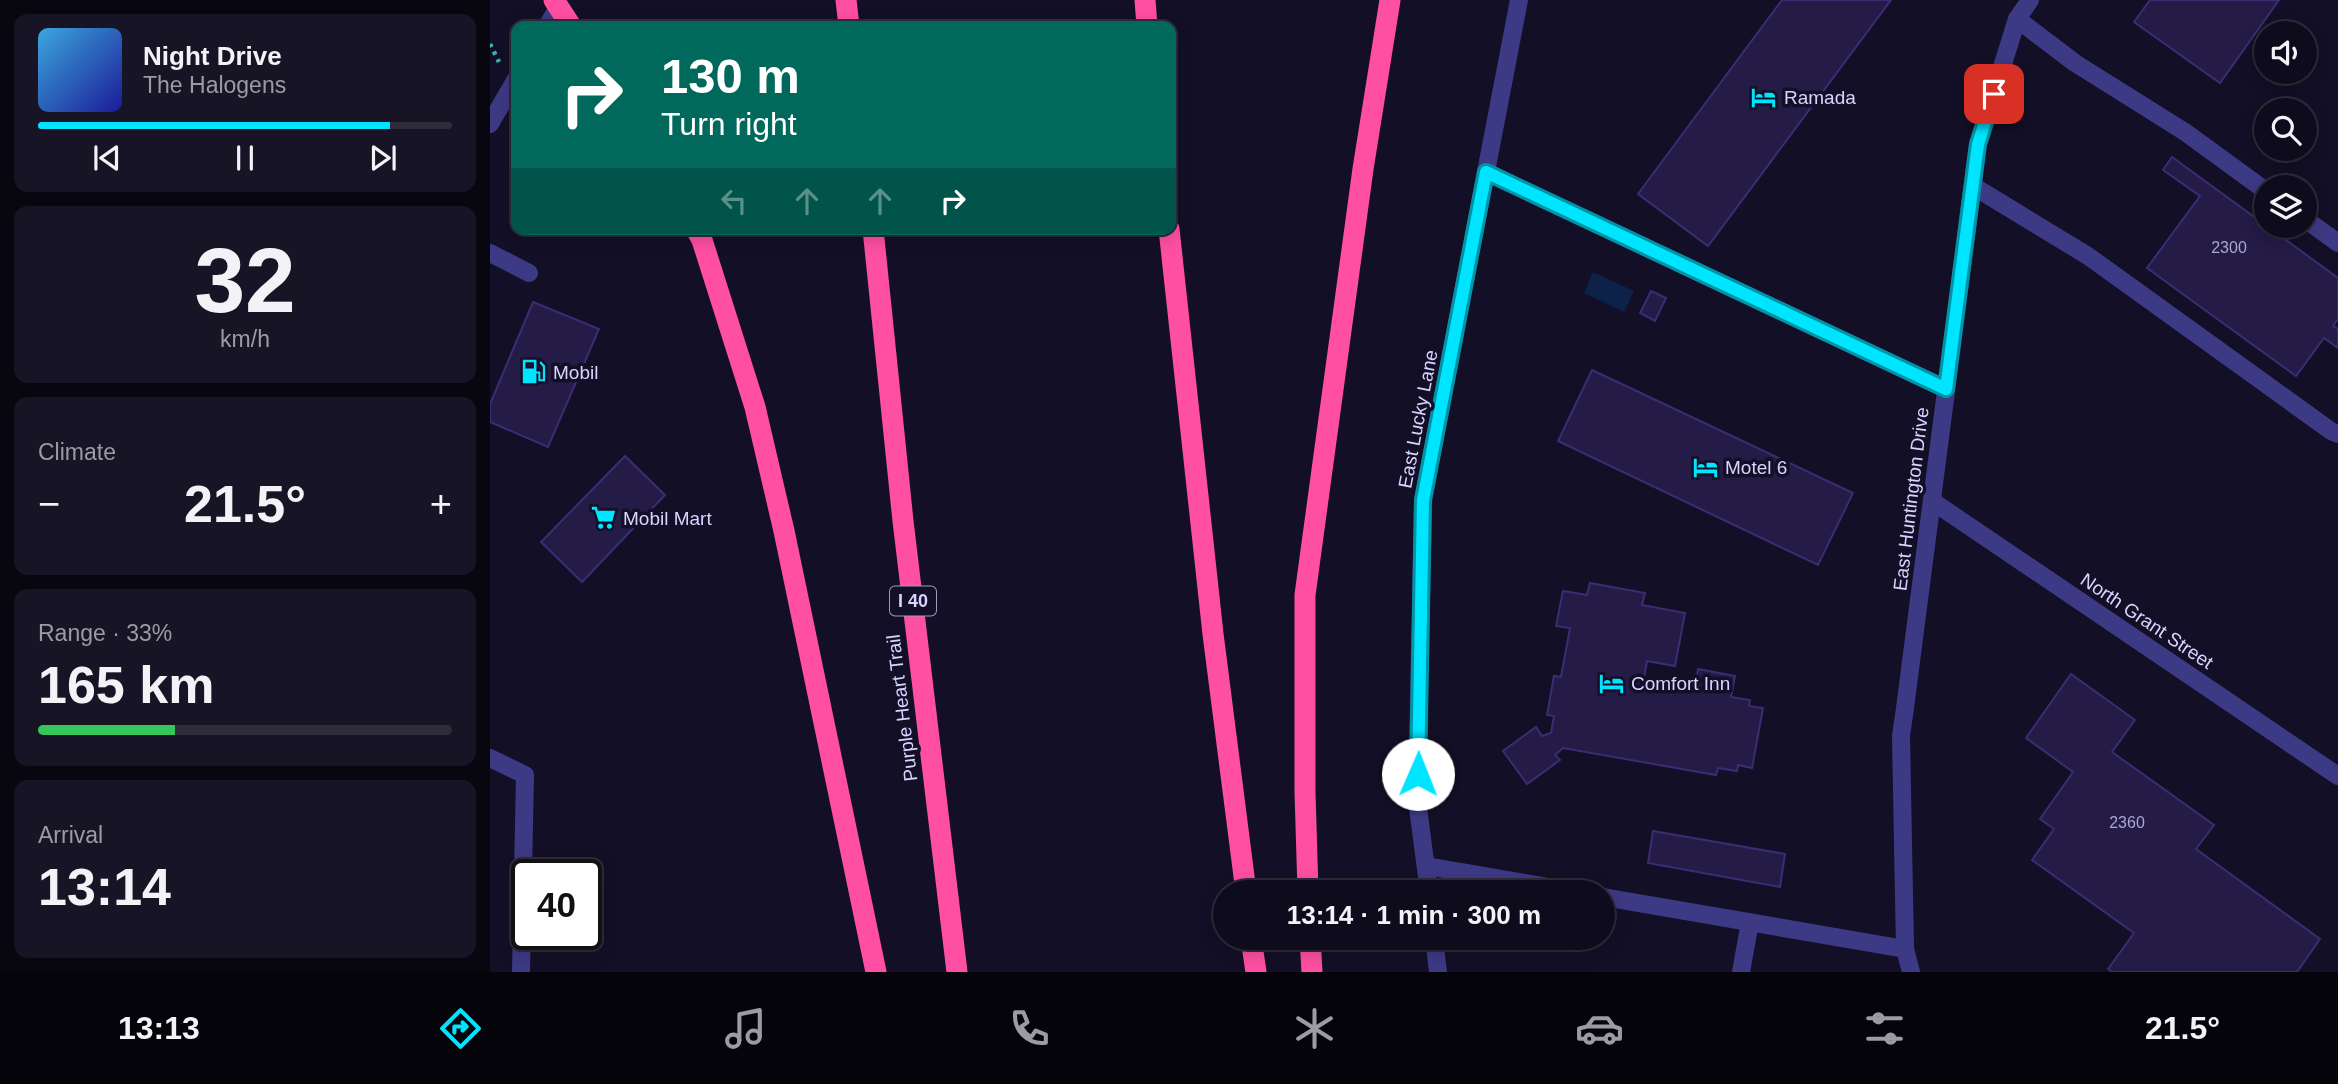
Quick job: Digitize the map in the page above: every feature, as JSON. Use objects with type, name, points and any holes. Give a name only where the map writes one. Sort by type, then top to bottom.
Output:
[{"type":"highway","points":[[846,0],[848,21]]},
{"type":"highway","points":[[1145,0],[1147,21]]},
{"type":"highway","points":[[1308,880],[1305,595],[1363,169],[1390,0]]},
{"type":"highway","points":[[556,4],[567,21]]},
{"type":"highway","points":[[699,235],[755,407],[784,531],[876,972]]},
{"type":"highway","name":"Purple Heart Trail","points":[[874,235],[903,521],[957,972]]},
{"type":"highway","points":[[1170,235],[1213,634],[1244,880]]},
{"type":"highway","points":[[1253,950],[1256,972]]},
{"type":"highway","points":[[1311,950],[1312,972]]},
{"type":"street","name":"East Lucky Lane","points":[[1428,880],[1418,800],[1423,500],[1519,0]]},
{"type":"street","name":"East Huntington Drive","points":[[1911,972],[1905,949],[1901,736],[1978,144],[2017,19],[2031,0]]},
{"type":"street","points":[[549,21],[556,4]]},
{"type":"street","points":[[2017,19],[2075,63],[2185,132],[2254,182]]},
{"type":"street","points":[[490,124],[511,88]]},
{"type":"street","points":[[1486,172],[1946,389]]},
{"type":"street","points":[[1973,186],[2088,256],[2338,434]]},
{"type":"street","points":[[2317,228],[2338,243]]},
{"type":"street","points":[[490,253],[529,273]]},
{"type":"street","name":"North Grant Street","points":[[1932,501],[2338,776]]},
{"type":"street","points":[[490,758],[525,775],[522,972]]},
{"type":"street","points":[[1426,866],[1508,880]]},
{"type":"street","points":[[1615,899],[1905,949]]},
{"type":"street","points":[[1741,972],[1750,922]]},
{"type":"street","points":[[1435,950],[1438,972]]},
{"type":"water","points":[[1593,272],[1634,291],[1624,312],[1584,293]]},
{"type":"building","name":"Ramada","points":[[1782,0],[1891,0],[1708,246],[1638,194]]},
{"type":"building","points":[[2150,0],[2279,0],[2264,21],[2254,21],[2254,35],[2220,83],[2134,22]]},
{"type":"building","points":[[2172,157],[2254,217],[2254,238],[2283,238],[2338,278],[2338,319],[2333,326],[2338,329],[2338,348],[2324,338],[2296,376],[2147,268],[2200,196],[2163,170]]},
{"type":"building","points":[[1651,291],[1666,298],[1655,321],[1640,313]]},
{"type":"building","points":[[533,302],[599,329],[548,447],[490,422],[490,404]]},
{"type":"building","name":"Motel 6","points":[[1592,370],[1853,493],[1818,565],[1558,441]]},
{"type":"building","name":"Mobil Mart","points":[[625,456],[665,495],[582,582],[541,542]]},
{"type":"building","name":"Comfort Inn","points":[[1590,583],[1645,593],[1642,605],[1685,613],[1675,666],[1647,661],[1644,678],[1695,688],[1698,669],[1735,676],[1731,697],[1750,700],[1749,706],[1763,708],[1752,768],[1738,765],[1737,771],[1718,768],[1716,775],[1563,748],[1555,755],[1560,760],[1527,784],[1503,751],[1536,727],[1542,736],[1551,733],[1554,716],[1547,715],[1554,676],[1561,677],[1570,628],[1556,626],[1563,591],[1587,595]]},
{"type":"building","points":[[2071,674],[2135,720],[2112,752],[2214,825],[2196,849],[2320,939],[2297,972],[2112,972],[2108,969],[2134,933],[2032,860],[2054,829],[2040,819],[2073,772],[2026,738]]},
{"type":"building","points":[[1653,831],[1785,854],[1780,887],[1648,863]]},
{"type":"place","name":"Ramada","points":[[1764,97]]},
{"type":"place","name":"Mobil","points":[[533,372]]},
{"type":"place","name":"Motel 6","points":[[1705,467]]},
{"type":"place","name":"Mobil Mart","points":[[603,518]]},
{"type":"place","name":"Comfort Inn","points":[[1611,683]]},
{"type":"route","points":[[1418,774],[1423,500],[1486,172],[1946,389],[1978,144],[1994,94]]}]
